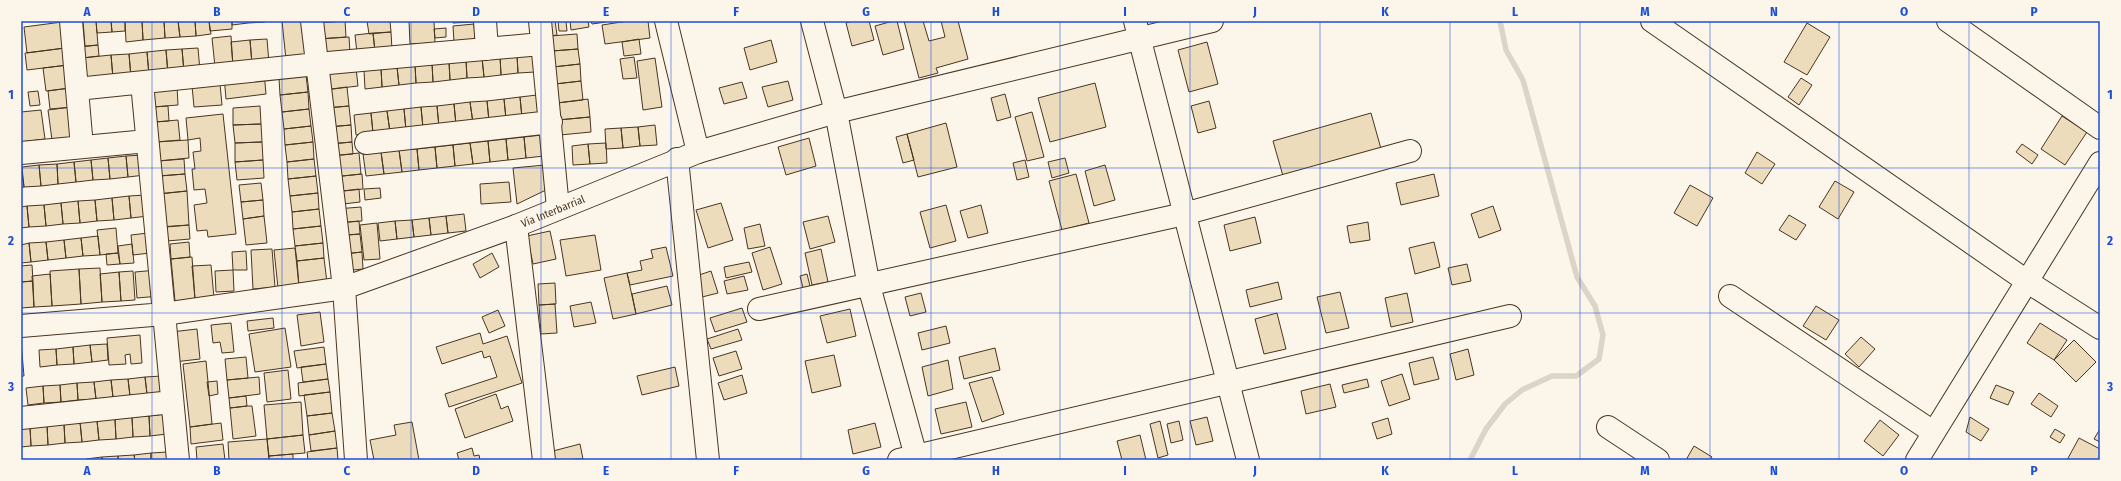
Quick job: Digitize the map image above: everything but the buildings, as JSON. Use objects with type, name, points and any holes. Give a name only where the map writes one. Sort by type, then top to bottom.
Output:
[{"type":"street","points":[[71,21],[82,147]]},
{"type":"street","points":[[312,21],[344,288],[356,460]]},
{"type":"street","points":[[485,21],[487,49]]},
{"type":"street","points":[[540,21],[541,44],[551,122],[558,208]]},
{"type":"street","points":[[666,21],[698,152]]},
{"type":"street","points":[[812,21],[836,112],[869,286],[910,458],[1510,316]]},
{"type":"street","name":"Vía Interbarrial","points":[[21,326],[164,314],[344,288],[516,226],[698,152],[836,112],[1137,29],[1212,21]]},
{"type":"street","points":[[1652,21],[2028,282],[2100,328]]},
{"type":"street","points":[[1948,21],[2100,128]]},
{"type":"street","points":[[1137,29],[1248,460]]},
{"type":"street","points":[[77,89],[317,64],[541,44]]},
{"type":"street","points":[[142,83],[178,460]]},
{"type":"street","points":[[366,143],[551,122]]},
{"type":"street","points":[[21,153],[147,141]]},
{"type":"street","points":[[759,309],[869,286],[1184,214],[1410,151]]},
{"type":"street","points":[[677,160],[708,460]]},
{"type":"street","points":[[1917,460],[2100,163]]},
{"type":"street","points":[[516,226],[544,460]]},
{"type":"street","points":[[1730,296],[1933,432]]},
{"type":"street","points":[[21,418],[172,402]]},
{"type":"street","points":[[1608,427],[1658,460]]},
{"type":"waterway","points":[[1470,460],[1486,429],[1505,404],[1522,390],[1552,376],[1576,376],[1599,359],[1603,335],[1595,306],[1577,277],[1523,80],[1506,50],[1500,21]]}]
